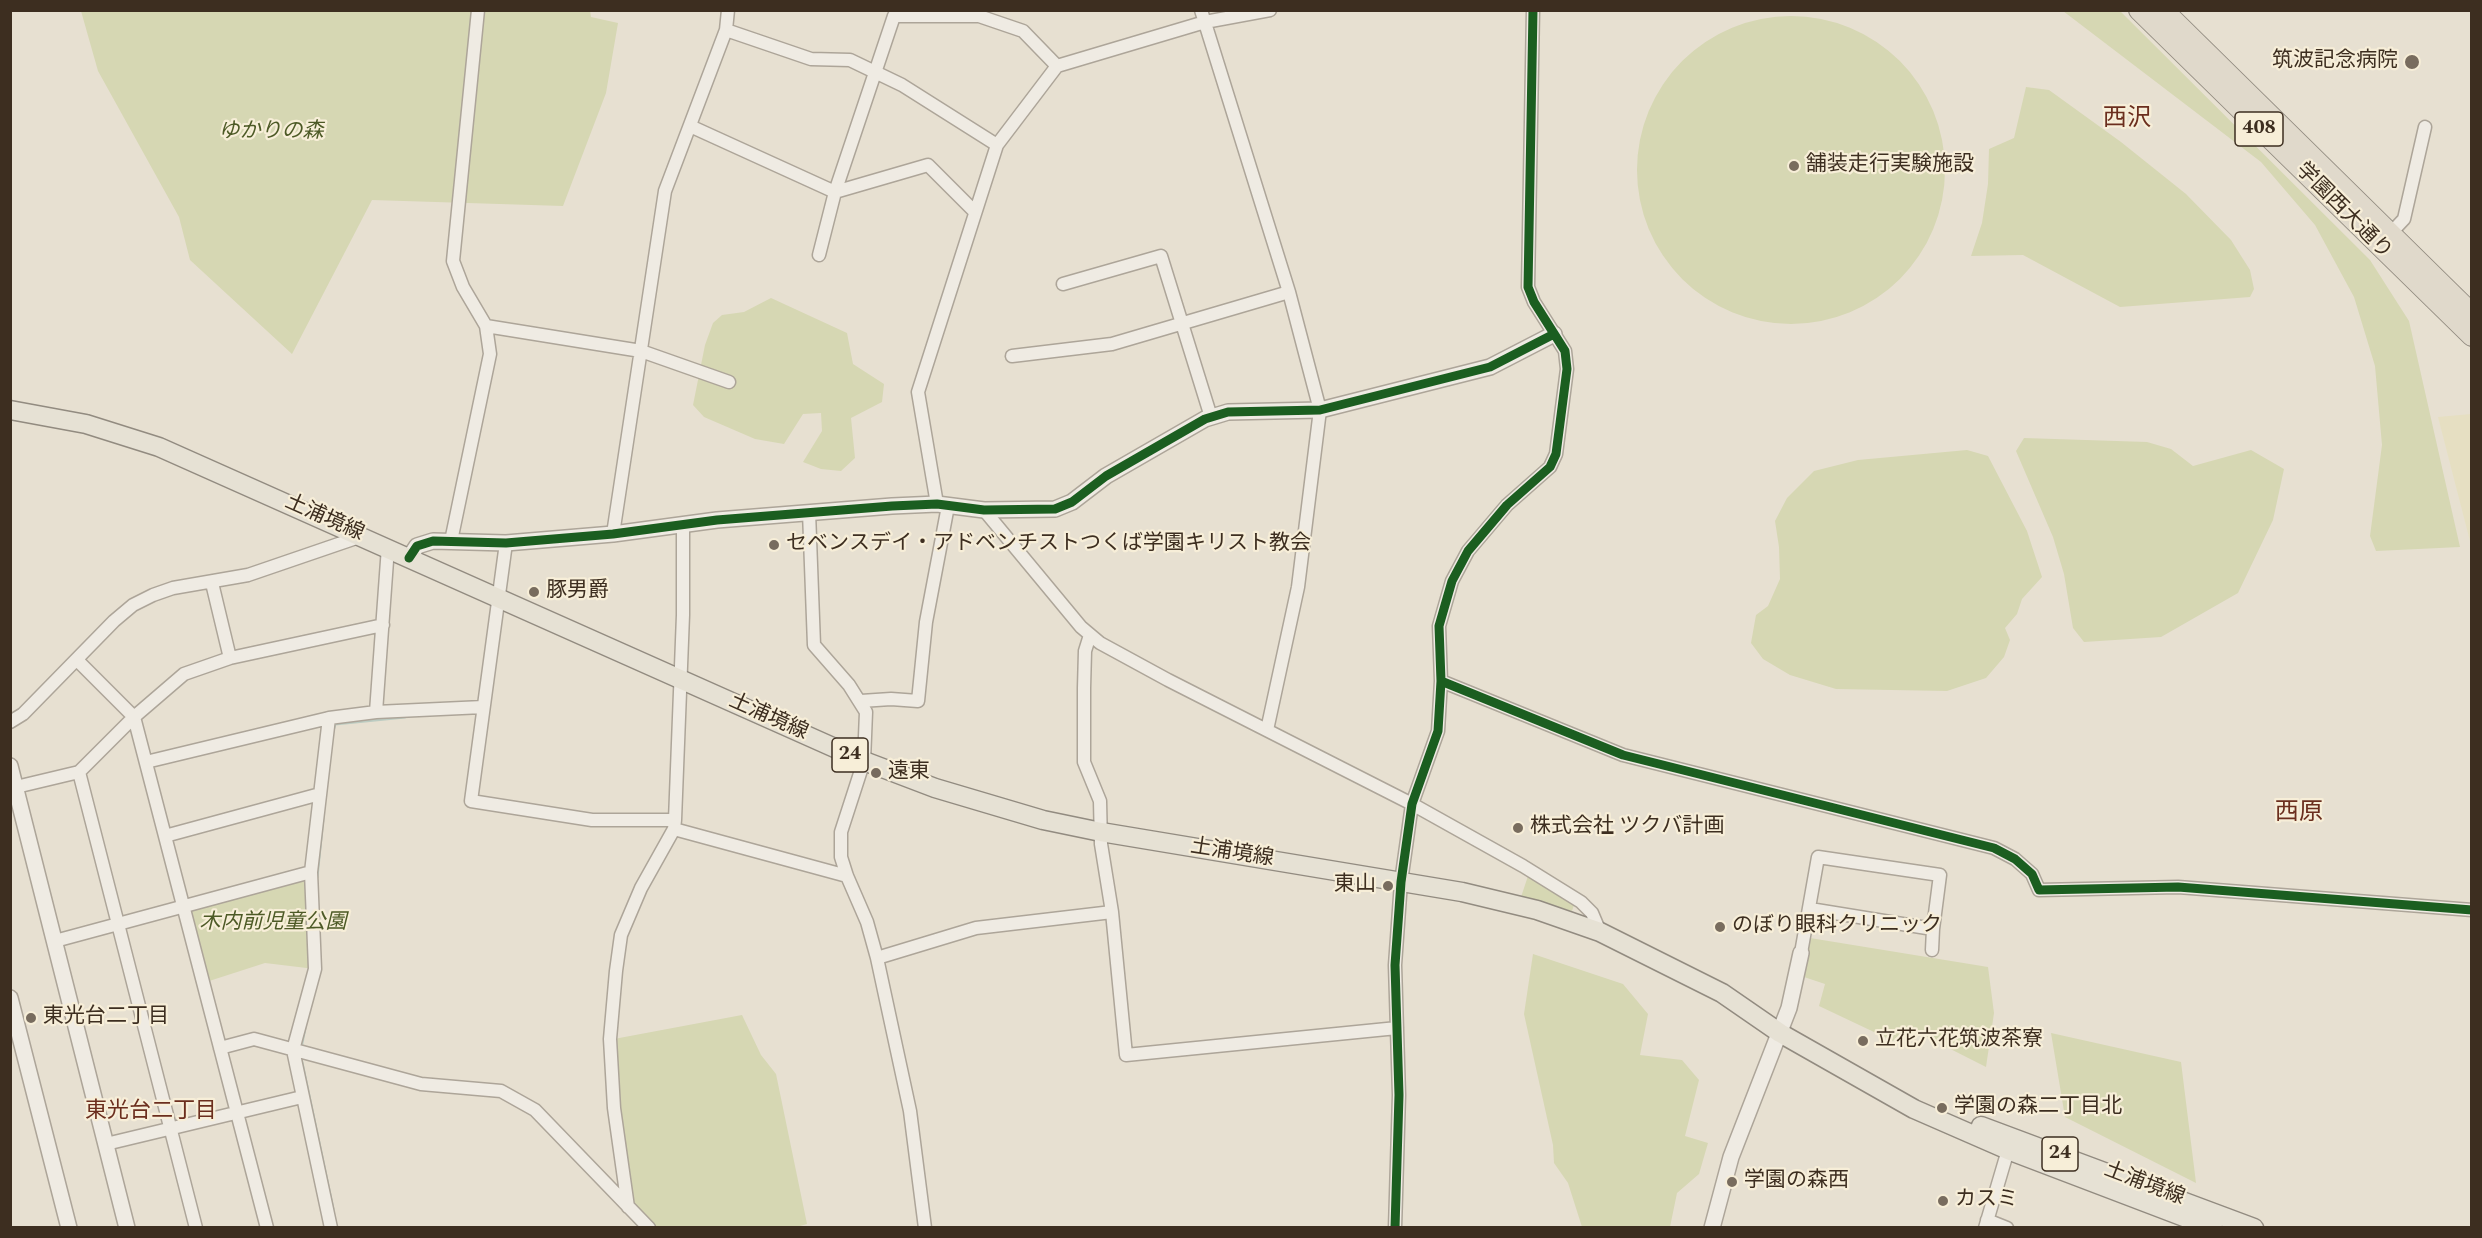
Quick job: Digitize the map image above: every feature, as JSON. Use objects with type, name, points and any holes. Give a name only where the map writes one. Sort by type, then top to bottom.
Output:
[{"type":"highway","name":"学園西大通り","points":[[2139,10],[2470,321]]},
{"type":"highway","name":"学園西大通り","points":[[2163,10],[2383,241]]},
{"type":"main road","name":"土浦境線","points":[[10,410],[86,424],[137,440],[362,536],[864,761],[989,805],[1043,820],[1101,832],[1512,903],[1600,932],[1722,993],[1780,1033],[1914,1109],[2187,1223],[2213,1227]]},
{"type":"main road","name":"土浦境線","points":[[1864,1082],[1917,1098],[1987,1129],[2254,1227]]},
{"type":"street","points":[[451,541],[490,354],[486,326],[467,294],[453,261],[478,10]]},
{"type":"street","points":[[613,534],[665,190],[726,30],[728,10]]},
{"type":"street","points":[[861,701],[891,699],[918,701],[942,505],[918,392],[997,145],[1057,66],[1203,16],[1270,10]]},
{"type":"street","points":[[1395,1227],[1399,1095],[1395,965],[1401,882],[1412,804],[1438,731],[1441,681],[1439,626],[1452,580],[1468,551],[1507,505],[1550,467],[1556,454],[1567,369],[1565,351],[1534,302],[1528,287],[1533,10]]},
{"type":"street","points":[[819,255],[835,192],[894,16],[979,16],[1023,31],[1057,66]]},
{"type":"street","points":[[1203,16],[1289,292],[1320,410],[1298,587],[1268,730]]},
{"type":"street","points":[[726,30],[794,55],[811,59],[850,60],[902,85],[997,145]]},
{"type":"street","points":[[690,126],[835,192],[897,172],[928,165],[975,212]]},
{"type":"street","points":[[2383,241],[2404,219],[2426,127]]},
{"type":"street","points":[[1064,284],[1161,256],[1211,417]]},
{"type":"street","points":[[1012,356],[1112,344],[1289,292]]},
{"type":"street","points":[[486,326],[641,351],[729,382]]},
{"type":"street","points":[[409,558],[417,546],[424,542],[506,543],[613,534],[683,524],[809,512],[942,505],[984,510],[1055,509],[1072,502],[1106,476],[1211,417],[1228,412],[1320,410],[1490,367],[1554,334]]},
{"type":"street","points":[[984,510],[1090,635],[1167,680],[1412,804],[1523,866],[1581,902],[1592,913],[1600,932]]},
{"type":"street","points":[[809,512],[814,645],[861,701],[866,712],[864,761],[841,832],[842,857],[847,876],[867,922],[877,958],[910,1111],[925,1227]]},
{"type":"street","points":[[628,1207],[614,1108],[610,1039],[621,935],[641,888],[674,824],[683,615],[683,524]]},
{"type":"street","points":[[13,716],[77,660],[114,621],[133,605],[173,588],[212,583],[294,561],[362,536]]},
{"type":"street","points":[[506,543],[499,598],[479,707],[471,801],[592,820],[674,824],[847,876]]},
{"type":"street","points":[[376,712],[388,548]]},
{"type":"street","points":[[212,583],[230,658]]},
{"type":"street","points":[[16,788],[79,772],[134,717],[184,674],[230,658],[383,625]]},
{"type":"street","points":[[1090,635],[1085,651],[1084,762],[1100,801],[1101,832],[1112,912],[1125,1055],[1397,1028]]},
{"type":"street","points":[[77,660],[134,717],[267,1227]]},
{"type":"street","points":[[1441,681],[1623,755],[1994,848],[2015,859],[2032,874],[2039,890],[2178,887],[2472,910]]},
{"type":"street","points":[[146,762],[329,718],[376,712],[479,707]]},
{"type":"street","points":[[329,718],[311,872],[315,969],[292,1050],[331,1227]]},
{"type":"street","points":[[10,766],[127,1227]]},
{"type":"street","points":[[79,772],[196,1227]]},
{"type":"street","points":[[165,836],[320,794]]},
{"type":"street","points":[[1712,1227],[1731,1156],[1789,1008],[1810,909],[1818,858],[1940,875],[1932,950]]},
{"type":"street","points":[[55,941],[311,872]]},
{"type":"street","points":[[1810,909],[1933,929]]},
{"type":"street","points":[[877,958],[976,928],[1112,912]]},
{"type":"street","points":[[10,998],[69,1227]]},
{"type":"street","points":[[220,1048],[254,1039],[421,1084],[487,1088],[513,1097],[535,1110],[649,1227]]},
{"type":"street","points":[[106,1144],[302,1097]]},
{"type":"street","points":[[2007,1227],[1986,1224],[2008,1150]]},
{"type":"shaded area","points":[[2472,414],[2471,545],[2438,417]]},
{"type":"green space","name":"ゆかりの森","points":[[590,10],[591,17],[618,23],[606,93],[563,206],[372,200],[292,354],[190,260],[179,217],[98,71],[81,11]]},
{"type":"green space","points":[[2063,11],[2120,11],[2370,260],[2409,321],[2460,547],[2376,551],[2370,536],[2382,445],[2375,366],[2354,297],[2315,225],[2261,162]]},
{"type":"green space","points":[[1791,16],[1821,19],[1850,28],[1877,42],[1900,61],[1919,84],[1933,111],[1942,140],[1945,170],[1942,200],[1933,229],[1919,256],[1900,279],[1877,298],[1850,312],[1821,321],[1791,324],[1761,321],[1732,312],[1705,298],[1682,279],[1663,256],[1649,229],[1640,200],[1637,170],[1640,140],[1649,111],[1663,84],[1682,61],[1705,42],[1732,28],[1761,19]]},
{"type":"green space","points":[[2026,87],[2049,90],[2121,142],[2186,194],[2231,240],[2250,270],[2254,289],[2250,297],[2120,307],[2023,255],[1971,256],[1982,223],[1988,184],[1989,149],[2014,138]]},
{"type":"green space","points":[[771,298],[847,333],[853,364],[884,384],[882,402],[851,418],[855,458],[841,471],[821,469],[803,462],[822,431],[821,413],[803,414],[784,444],[755,439],[704,417],[693,405],[705,345],[713,323],[722,315],[744,312]]},
{"type":"green space","points":[[2024,438],[2147,442],[2171,449],[2193,466],[2251,450],[2284,469],[2273,520],[2238,593],[2161,637],[2084,642],[2073,628],[2064,574],[2053,537],[2016,451]]},
{"type":"green space","points":[[1967,450],[1988,456],[2027,531],[2042,577],[2022,599],[2017,614],[2005,628],[2010,640],[2004,657],[1986,678],[1947,691],[1836,689],[1790,675],[1763,659],[1751,643],[1756,615],[1768,606],[1780,579],[1775,521],[1787,498],[1814,471],[1858,460]]},
{"type":"green space","name":"木内前児童公園","points":[[311,872],[315,969],[265,963],[203,983],[183,907]]},
{"type":"green space","points":[[1528,876],[1575,902],[1572,911],[1521,897]]},
{"type":"green space","points":[[1810,938],[1988,967],[1994,1013],[1986,1067],[1907,1027],[1893,1041],[1819,1006],[1825,984],[1804,977]]},
{"type":"green space","points":[[1533,954],[1623,984],[1648,1014],[1640,1055],[1682,1060],[1699,1080],[1685,1136],[1708,1143],[1699,1174],[1677,1193],[1670,1227],[1582,1227],[1568,1183],[1554,1163],[1553,1145],[1524,1014]]},
{"type":"green space","points":[[742,1015],[761,1055],[776,1074],[807,1224],[793,1228],[657,1227],[636,1210],[624,1158],[614,1039]]},
{"type":"green space","points":[[2051,1033],[2181,1062],[2196,1183],[2065,1117]]},
{"type":"waterway","points":[[333,731],[335,724],[405,717]]},
{"type":"waterway","points":[[317,877],[323,818]]},
{"type":"waterway","points":[[301,1048],[305,1028]]},
{"type":"waterway","points":[[301,1058],[333,1209]]},
{"type":"cycle path","points":[[1395,1228],[1399,1095],[1395,965],[1401,882],[1412,804],[1438,731],[1441,681],[1439,626],[1452,581],[1468,551],[1507,505],[1550,467],[1556,454],[1567,369],[1565,351],[1534,302],[1528,287],[1533,10]]},
{"type":"cycle path","points":[[409,558],[417,546],[433,541],[506,543],[613,534],[717,520],[892,506],[937,504],[984,510],[1055,509],[1072,502],[1106,476],[1205,419],[1228,412],[1320,410],[1490,367],[1554,334]]},
{"type":"cycle path","points":[[1441,681],[1623,755],[1994,848],[2015,859],[2032,874],[2039,890],[2178,887],[2472,910]]},
{"type":"place","name":"筑波記念病院","points":[[2412,62]]},
{"type":"place","name":"舗装走行実験施設","points":[[1794,166]]},
{"type":"place","name":"セベンスデイ・アドベンチストつくば学園キリスト教会","points":[[774,545]]},
{"type":"place","name":"豚男爵","points":[[534,592]]},
{"type":"place","name":"遠東","points":[[876,773]]},
{"type":"place","name":"株式会社 ツクバ計画","points":[[1518,828]]},
{"type":"place","name":"東山","points":[[1388,886]]},
{"type":"place","name":"のぼり眼科クリニック","points":[[1720,927]]},
{"type":"place","name":"東光台二丁目","points":[[31,1018]]},
{"type":"place","name":"立花六花筑波茶寮","points":[[1863,1041]]},
{"type":"place","name":"学園の森二丁目北","points":[[1942,1108]]},
{"type":"place","name":"学園の森西","points":[[1732,1182]]},
{"type":"place","name":"カスミ","points":[[1943,1201]]},
{"type":"district","name":"西沢","points":[[2127,120]]},
{"type":"district","name":"西原","points":[[2299,814]]},
{"type":"district","name":"東光台二丁目","points":[[151,1113]]}]
